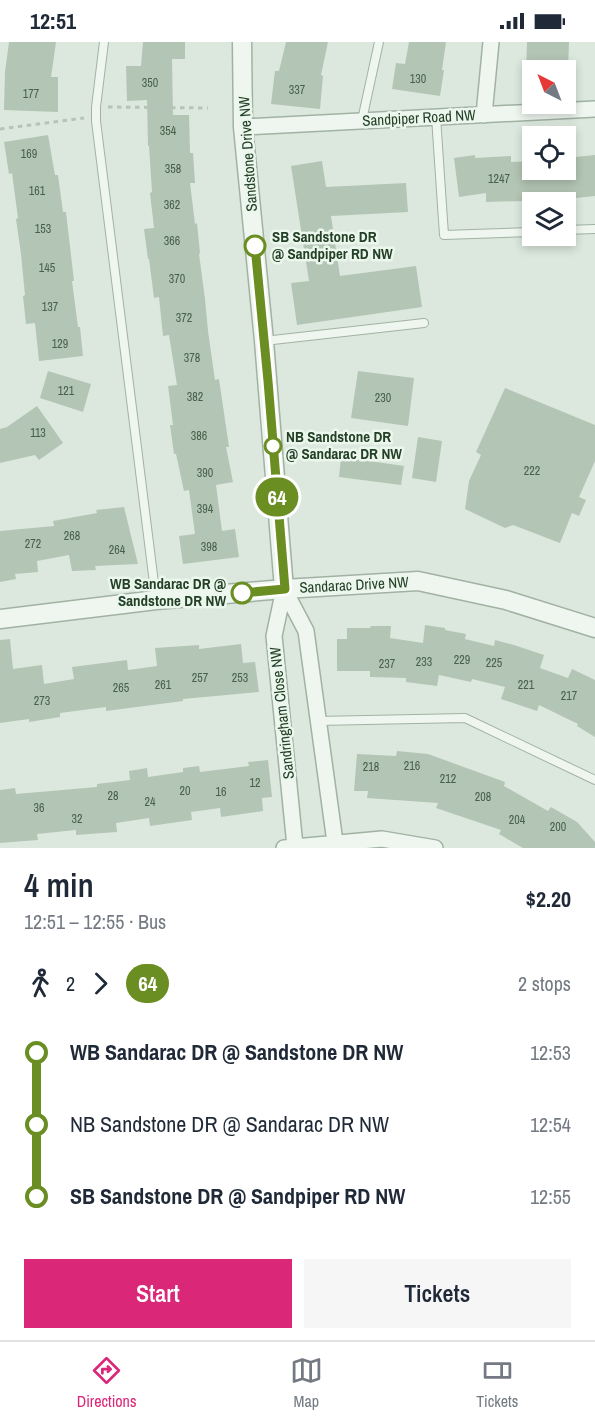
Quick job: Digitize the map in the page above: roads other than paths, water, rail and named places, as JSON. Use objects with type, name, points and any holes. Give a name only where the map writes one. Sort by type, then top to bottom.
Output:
[{"type":"street","name":"Sandstone Drive NW","points":[[242,42],[243,127],[285,589]]},
{"type":"street","points":[[484,115],[491,42]]},
{"type":"street","name":"Sandpiper Road NW","points":[[243,127],[595,109]]},
{"type":"street","name":"Sandarac Drive NW","points":[[0,620],[156,600],[418,581],[506,600],[595,628]]},
{"type":"street","points":[[285,589],[306,631],[335,842]]},
{"type":"street","name":"Sandringham Close NW","points":[[285,589],[274,636],[289,847],[382,839],[432,847]]},
{"type":"lane","points":[[104,42],[96,116],[156,600]]},
{"type":"lane","points":[[362,120],[379,42]]},
{"type":"lane","points":[[436,117],[444,235],[522,232]]},
{"type":"lane","points":[[576,230],[595,229]]},
{"type":"lane","points":[[264,341],[424,323]]},
{"type":"lane","points":[[317,721],[465,718],[595,780]]},
{"type":"place","name":"SB Sandstone DR @ Sandpiper RD NW","points":[[255,246]]},
{"type":"place","name":"NB Sandstone DR @ Sandarac DR NW","points":[[273,446]]},
{"type":"place","name":"WB Sandarac DR @ Sandstone DR NW","points":[[242,593]]}]
